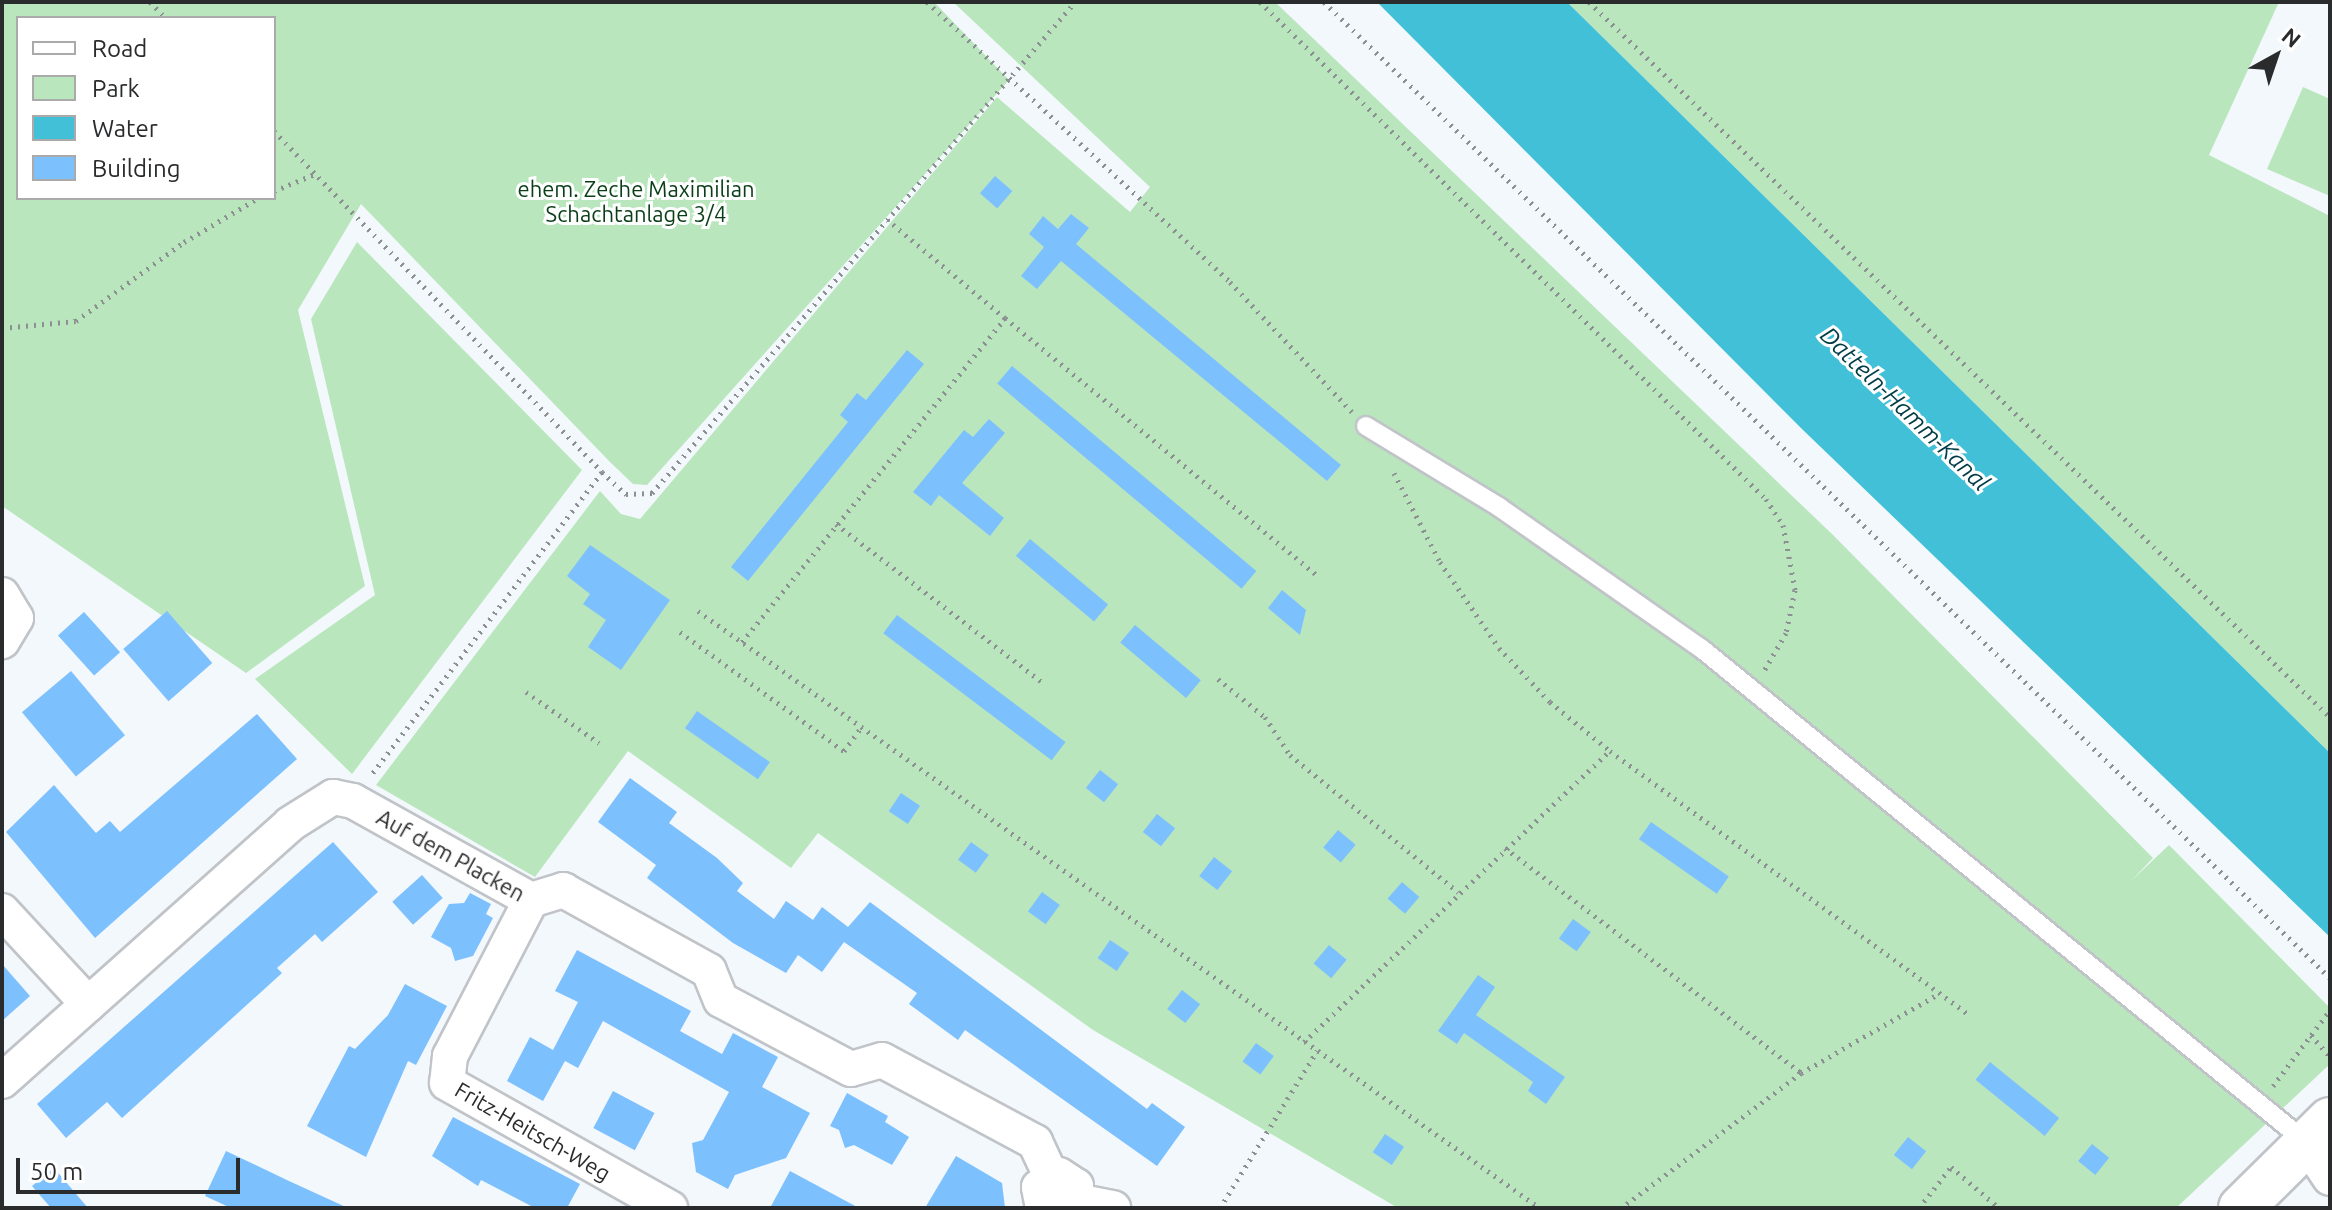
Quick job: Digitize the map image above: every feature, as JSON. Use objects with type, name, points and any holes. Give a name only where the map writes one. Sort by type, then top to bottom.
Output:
[{"type":"street","points":[[2,595],[16,618],[2,641]]},
{"type":"street","name":"Auf dem Placken","points":[[2,1081],[314,805],[333,797],[353,801],[531,900],[563,890],[709,971],[721,1000],[851,1069],[882,1060],[1035,1142],[1047,1192],[1072,1181],[1075,1205]]},
{"type":"street","name":"Fritz-Heitsch-Weg","points":[[531,900],[450,1056],[447,1083],[670,1208]]},
{"type":"street","points":[[2,911],[88,1004]]},
{"type":"street","points":[[2318,1131],[2330,1178]]},
{"type":"street","points":[[2241,1208],[2318,1131]]},
{"type":"street","points":[[1075,1205],[1113,1208]]},
{"type":"lane","points":[[1366,426],[1499,507],[1753,690],[2318,1131]]},
{"type":"path","points":[[927,2],[1230,282],[1366,426],[1467,606],[1550,702],[1610,751],[1969,1015]]},
{"type":"path","points":[[276,133],[602,472],[626,494],[652,493],[1075,2]]},
{"type":"path","points":[[1260,2],[1766,499],[1783,525],[1795,590],[1786,633],[1753,690]]},
{"type":"path","points":[[1324,2],[2330,978]]},
{"type":"path","points":[[1589,2],[2330,717]]},
{"type":"path","points":[[276,190],[315,174]]},
{"type":"path","points":[[2,328],[76,321],[184,242],[255,200]]},
{"type":"path","points":[[888,220],[1319,577]]},
{"type":"path","points":[[742,642],[1005,318]]},
{"type":"path","points":[[353,801],[602,472]]},
{"type":"path","points":[[836,524],[1042,682]]},
{"type":"path","points":[[698,611],[860,729],[1540,1208]]},
{"type":"path","points":[[680,632],[844,751],[860,729]]},
{"type":"path","points":[[1218,679],[1265,717],[1290,755],[1458,892]]},
{"type":"path","points":[[526,692],[599,743]]},
{"type":"path","points":[[1304,1042],[1458,892],[1610,751]]},
{"type":"path","points":[[1505,848],[1801,1073]]},
{"type":"path","points":[[1621,1208],[1801,1073],[1940,993]]},
{"type":"path","points":[[2269,1092],[2330,1010]]},
{"type":"path","points":[[2311,1035],[2330,1057]]},
{"type":"path","points":[[1220,1208],[1317,1051]]},
{"type":"path","points":[[1919,1208],[1951,1167],[1997,1206]]},
{"type":"green space","name":"ehem. Zeche Maximilian Schachtanlage 3/4","points":[[2,2],[934,2],[1009,80],[647,485],[633,484],[610,462],[361,204],[298,310],[365,586],[246,673],[2,506]]},
{"type":"green space","points":[[953,2],[1275,2],[1832,534],[2153,858],[2131,881],[2169,845],[2330,1008],[2330,1064],[2176,1208],[1398,1208],[1093,1030],[818,833],[791,868],[628,751],[535,877],[376,785],[600,491],[621,514],[640,519],[997,97],[1130,212],[1150,187]]},
{"type":"green space","points":[[1567,2],[2279,2],[2209,155],[2330,216],[2330,753]]},
{"type":"green space","points":[[2303,87],[2330,99],[2330,196],[2267,169]]},
{"type":"green space","points":[[357,242],[582,470],[352,774],[255,679],[375,595],[311,319]]},
{"type":"water","name":"Datteln-Hamm-Kanal","points":[[1377,2],[1567,2],[2330,753],[2330,937],[1803,430]]},
{"type":"building","points":[[995,176],[1012,191],[997,208],[980,193]]},
{"type":"building","points":[[1071,214],[1089,228],[1076,244],[1341,465],[1327,481],[1061,261],[1037,289],[1021,276],[1044,247],[1029,234],[1043,216],[1058,229]]},
{"type":"building","points":[[907,350],[924,364],[748,581],[731,567],[848,422],[840,415],[857,393],[866,400]]},
{"type":"building","points":[[1012,366],[1256,571],[1242,589],[997,384]]},
{"type":"building","points":[[989,419],[1005,433],[962,483],[1004,518],[990,536],[939,495],[931,506],[913,492],[964,430],[973,437]]},
{"type":"building","points":[[1030,539],[1108,605],[1094,621],[1016,556]]},
{"type":"building","points":[[590,545],[670,600],[621,670],[588,647],[606,620],[583,604],[590,594],[567,576]]},
{"type":"building","points":[[1282,590],[1306,610],[1300,635],[1268,608]]},
{"type":"building","points":[[167,611],[212,663],[168,701],[123,649]]},
{"type":"building","points":[[84,612],[120,652],[94,676],[58,635]]},
{"type":"building","points":[[897,615],[1066,742],[1052,760],[883,633]]},
{"type":"building","points":[[1135,625],[1201,680],[1186,698],[1120,643]]},
{"type":"building","points":[[71,671],[125,735],[76,776],[22,712]]},
{"type":"building","points":[[697,711],[770,762],[758,779],[685,728]]},
{"type":"building","points":[[257,714],[297,759],[95,938],[6,832],[54,785],[96,833],[110,821],[120,832]]},
{"type":"building","points":[[1100,770],[1118,784],[1104,802],[1086,788]]},
{"type":"building","points":[[630,778],[677,812],[669,823],[717,858],[743,883],[737,891],[774,919],[786,901],[813,920],[822,907],[848,927],[870,902],[1147,1109],[1152,1103],[1185,1127],[1157,1166],[965,1030],[958,1040],[909,1004],[917,993],[844,942],[822,972],[798,955],[786,973],[733,943],[647,878],[656,865],[598,822]]},
{"type":"building","points":[[901,793],[920,806],[908,824],[889,811]]},
{"type":"building","points":[[1157,814],[1175,828],[1161,846],[1143,832]]},
{"type":"building","points":[[1651,822],[1729,876],[1717,894],[1639,839]]},
{"type":"building","points":[[1338,830],[1356,845],[1341,862],[1323,848]]},
{"type":"building","points":[[333,842],[378,892],[322,942],[315,934],[277,968],[282,973],[122,1118],[107,1102],[66,1138],[37,1104]]},
{"type":"building","points":[[971,842],[989,855],[976,873],[958,860]]},
{"type":"building","points":[[1214,857],[1232,871],[1217,890],[1199,876]]},
{"type":"building","points":[[422,875],[443,898],[413,925],[392,902]]},
{"type":"building","points":[[1402,882],[1419,897],[1405,914],[1388,899]]},
{"type":"building","points":[[1042,892],[1060,905],[1046,924],[1028,911]]},
{"type":"building","points":[[470,893],[491,904],[486,914],[493,918],[473,956],[455,961],[451,948],[431,937],[449,904],[464,903]]},
{"type":"building","points":[[1573,919],[1591,932],[1577,951],[1559,938]]},
{"type":"building","points":[[1110,940],[1129,953],[1117,971],[1098,958]]},
{"type":"building","points":[[1329,945],[1347,960],[1331,978],[1314,963]]},
{"type":"building","points":[[577,950],[691,1011],[680,1031],[722,1054],[733,1033],[778,1057],[762,1087],[810,1113],[786,1158],[735,1175],[728,1189],[696,1172],[692,1143],[703,1140],[729,1092],[603,1021],[578,1068],[565,1061],[543,1101],[507,1081],[530,1037],[553,1050],[578,1002],[555,991]]},
{"type":"building","points":[[2,964],[30,996],[2,1021]]},
{"type":"building","points":[[1478,975],[1495,987],[1476,1015],[1565,1077],[1546,1104],[1528,1091],[1533,1082],[1464,1033],[1457,1044],[1438,1031]]},
{"type":"building","points":[[405,984],[447,1006],[416,1065],[408,1061],[366,1157],[307,1126],[349,1046],[355,1049],[388,1015]]},
{"type":"building","points":[[1182,990],[1200,1004],[1185,1023],[1167,1009]]},
{"type":"building","points":[[1256,1043],[1274,1056],[1260,1075],[1242,1062]]},
{"type":"building","points":[[1990,1062],[2059,1118],[2045,1136],[1976,1080]]},
{"type":"building","points":[[613,1091],[654,1113],[635,1150],[593,1128]]},
{"type":"building","points":[[847,1093],[888,1116],[885,1122],[909,1137],[892,1165],[854,1145],[845,1148],[839,1130],[830,1126]]},
{"type":"building","points":[[453,1117],[580,1184],[567,1208],[535,1208],[481,1180],[478,1186],[432,1156]]},
{"type":"building","points":[[1385,1134],[1404,1147],[1392,1165],[1373,1152]]},
{"type":"building","points":[[1908,1137],[1926,1151],[1912,1169],[1894,1155]]},
{"type":"building","points":[[2092,1144],[2109,1158],[2095,1175],[2078,1161]]},
{"type":"building","points":[[226,1151],[348,1208],[231,1208],[205,1196]]},
{"type":"building","points":[[956,1156],[1002,1183],[1005,1208],[925,1208]]},
{"type":"building","points":[[54,1168],[88,1208],[51,1208],[32,1186]]},
{"type":"building","points":[[790,1171],[859,1208],[770,1208]]}]
